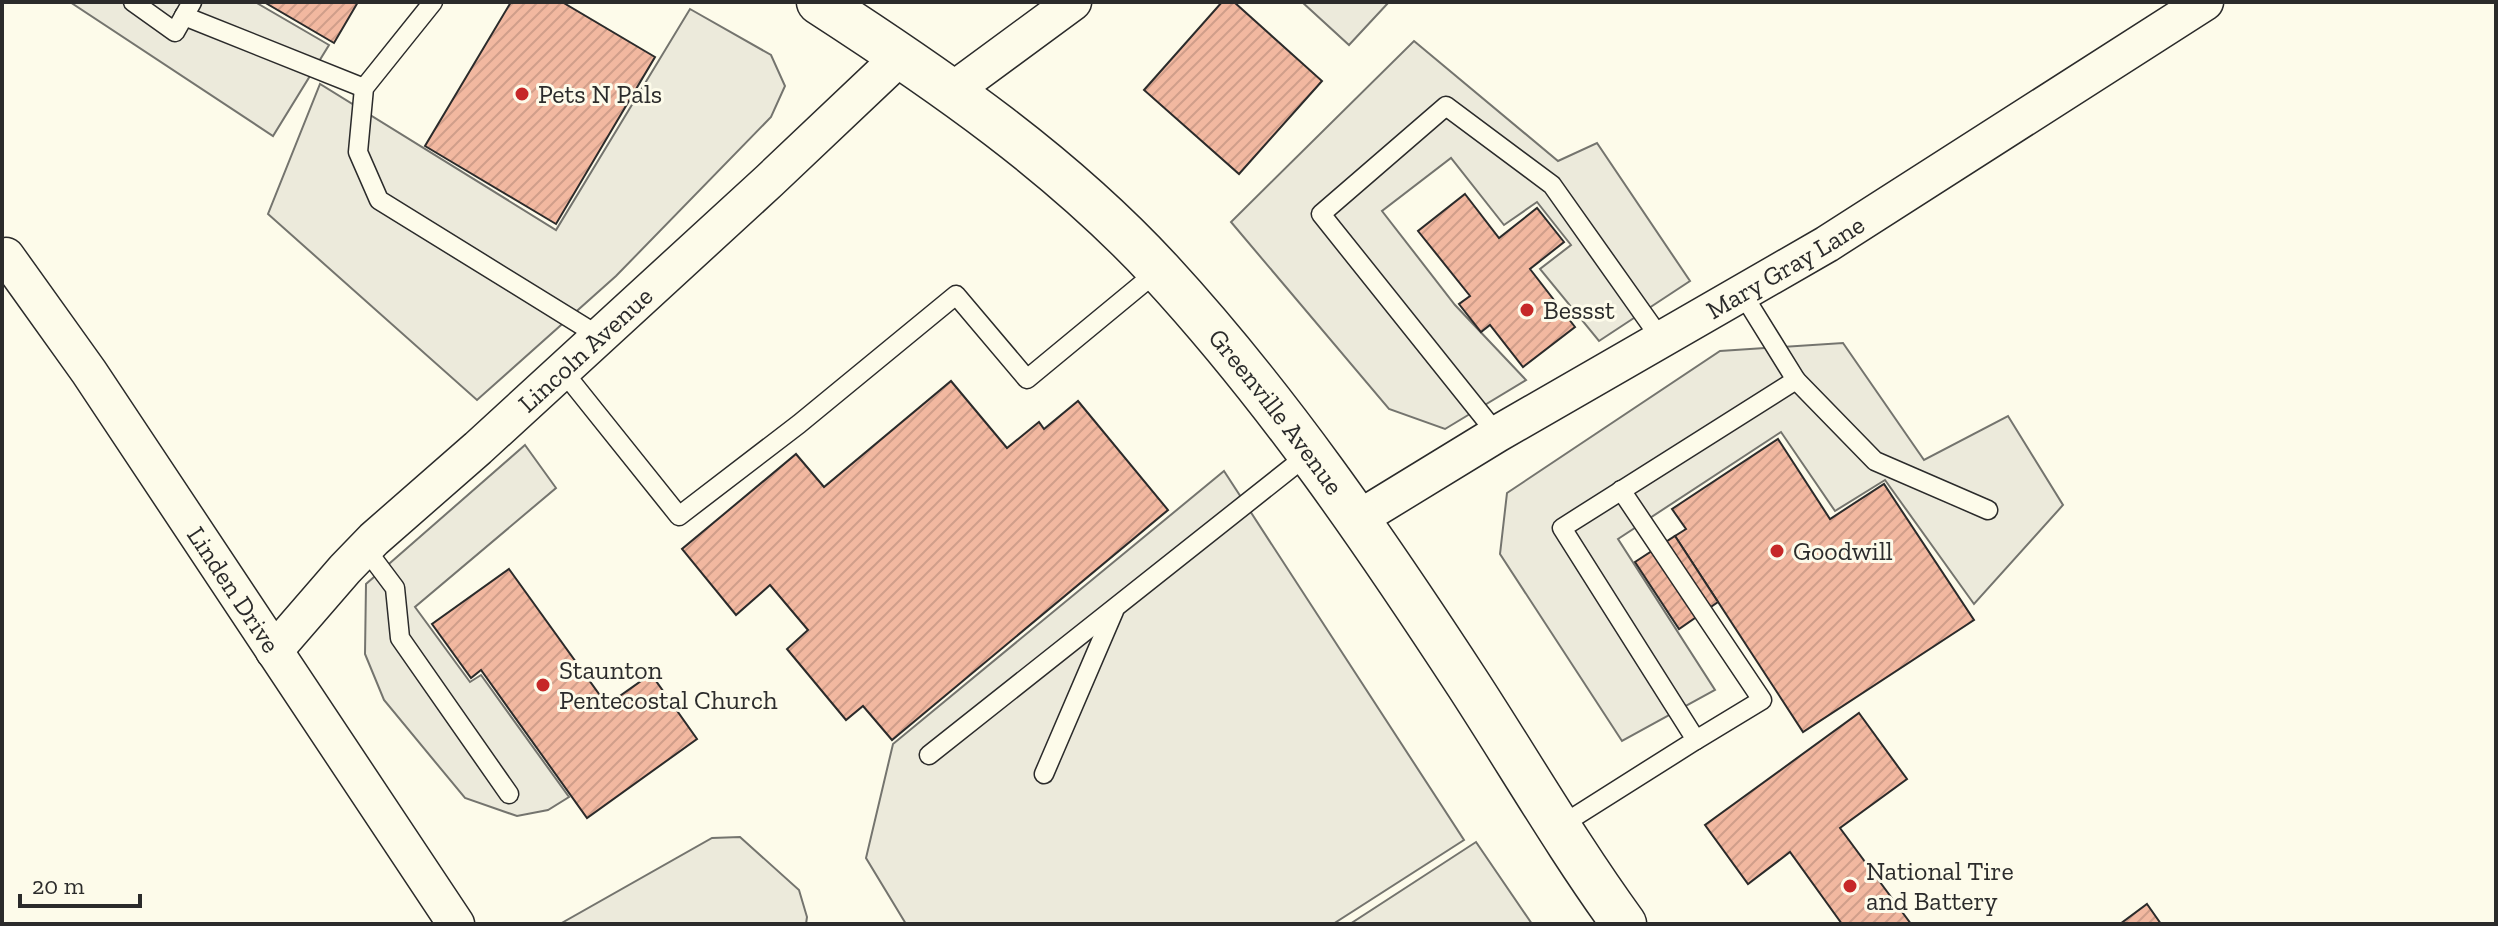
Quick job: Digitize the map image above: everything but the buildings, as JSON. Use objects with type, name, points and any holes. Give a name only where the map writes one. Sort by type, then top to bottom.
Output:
[{"type":"main road","name":"Greenville Avenue","points":[[819,2],[902,55],[1042,160],[1159,270],[1239,360],[1358,519],[1624,924]]},
{"type":"street","points":[[952,91],[1073,2]]},
{"type":"street","name":"Mary Gray Lane","points":[[1358,519],[1497,434],[1827,244],[2205,2]]},
{"type":"street","name":"Lincoln Avenue","points":[[274,651],[365,548],[769,181],[902,55]]},
{"type":"street","name":"Linden Drive","points":[[6,256],[89,372],[456,924]]},
{"type":"lane","points":[[133,2],[175,32],[188,9],[364,88]]},
{"type":"lane","points":[[433,2],[364,88],[358,152],[379,200],[599,336]]},
{"type":"lane","points":[[1497,434],[1321,214],[1446,106],[1552,185],[1661,339]]},
{"type":"lane","points":[[562,370],[679,516],[799,424],[956,295],[1027,379],[1159,270]]},
{"type":"lane","points":[[1742,293],[1796,380],[1875,461],[1988,510]]},
{"type":"lane","points":[[1696,740],[1562,528],[1796,380]]},
{"type":"lane","points":[[929,755],[1310,453]]},
{"type":"lane","points":[[1560,826],[1762,700],[1621,490]]},
{"type":"lane","points":[[365,548],[395,588],[400,638],[509,794]]},
{"type":"lane","points":[[1044,774],[1115,608]]},
{"type":"shaded area","points":[[70,2],[255,2],[329,45],[273,136]]},
{"type":"shaded area","points":[[1302,2],[1389,2],[1349,45]]},
{"type":"shaded area","points":[[690,9],[771,55],[785,86],[771,117],[616,276],[477,400],[268,214],[320,84],[556,230]]},
{"type":"shaded area","points":[[1414,41],[1558,161],[1597,143],[1690,281],[1599,341],[1540,269],[1571,245],[1537,202],[1504,225],[1451,158],[1382,211],[1455,305],[1526,380],[1445,429],[1389,409],[1231,222]]},
{"type":"shaded area","points":[[1843,343],[1924,460],[2008,416],[2063,505],[1974,604],[1885,480],[1835,511],[1781,432],[1618,539],[1715,690],[1622,741],[1500,554],[1507,493],[1720,351]]},
{"type":"shaded area","points":[[525,445],[556,488],[415,607],[470,682],[481,675],[569,797],[548,810],[517,816],[465,798],[384,700],[365,654],[366,584]]},
{"type":"shaded area","points":[[1224,471],[1464,840],[1333,924],[906,924],[866,858],[893,744]]},
{"type":"shaded area","points":[[740,837],[799,890],[806,924],[560,924],[712,838]]},
{"type":"shaded area","points":[[1476,842],[1532,924],[1350,924]]},
{"type":"place","name":"Pets N Pals","points":[[522,94]]},
{"type":"place","name":"Bessst","points":[[1527,310]]},
{"type":"place","name":"Goodwill","points":[[1777,551]]},
{"type":"place","name":"Staunton Pentecostal Church","points":[[543,685]]},
{"type":"place","name":"National Tire and Battery","points":[[1850,886]]}]
